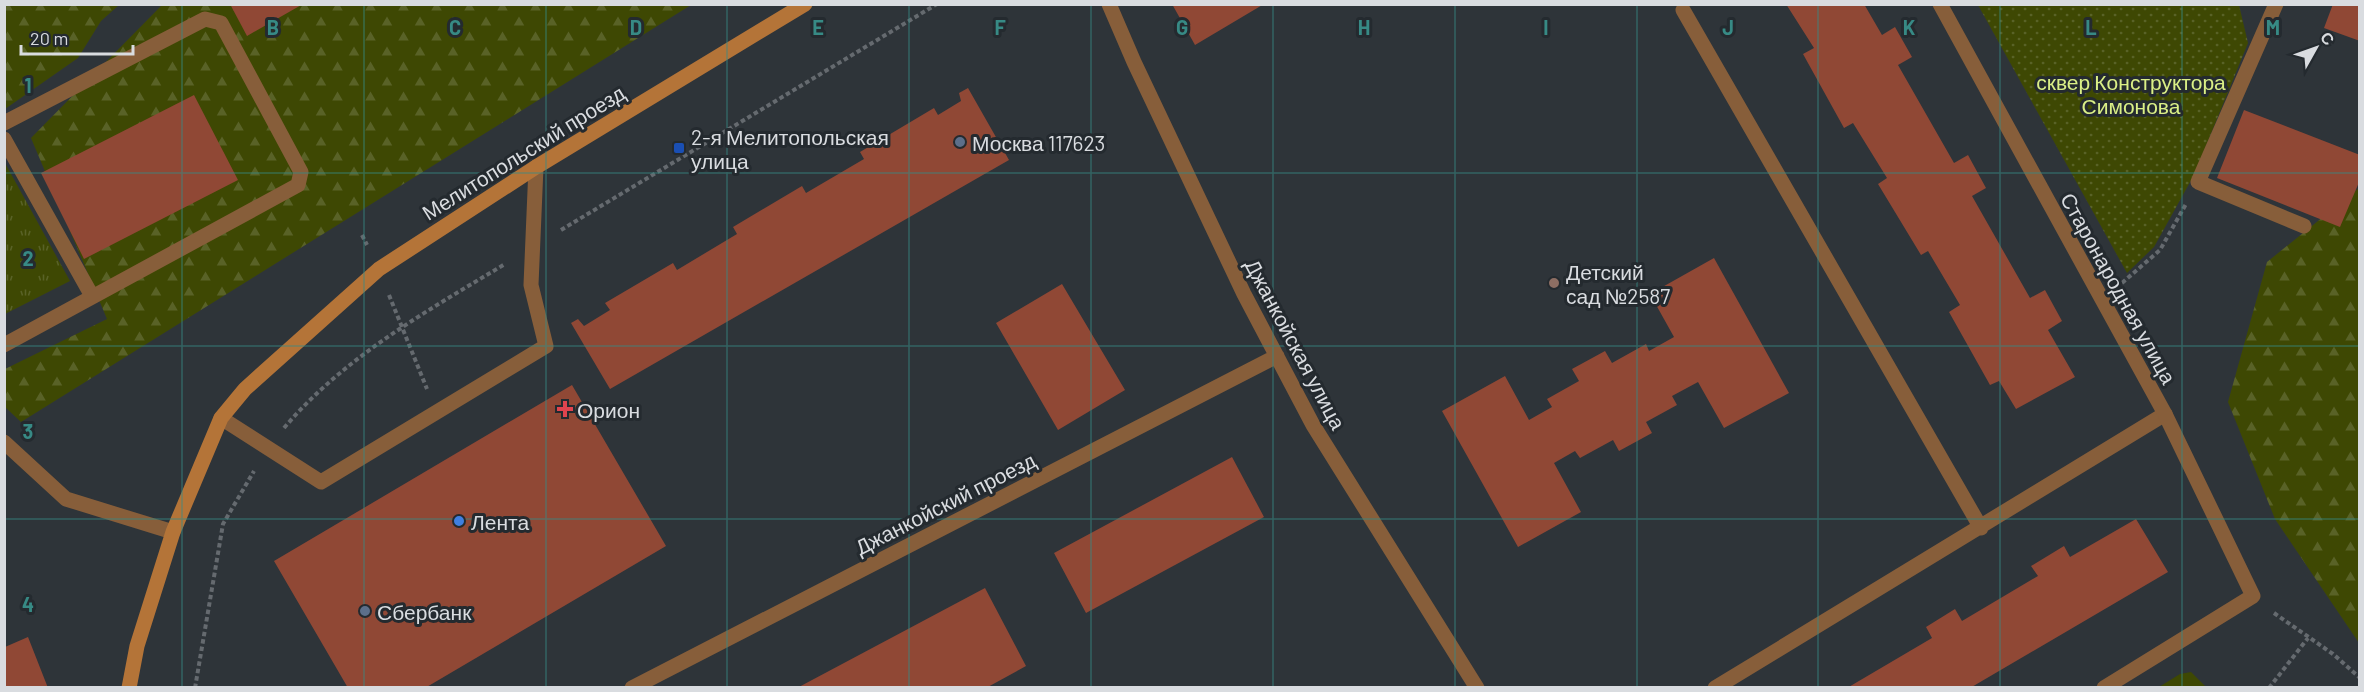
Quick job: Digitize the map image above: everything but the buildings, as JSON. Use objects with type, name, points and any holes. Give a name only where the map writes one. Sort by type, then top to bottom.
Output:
[{"type":"street","name":"Мелитопольский проезд","points":[[221,418],[244,389],[278,356],[379,269],[536,167],[805,4]]},
{"type":"street","name":"Джанкойская улица","points":[[1109,4],[1239,284],[1313,425],[1476,687]]},
{"type":"street","name":"Старонародная улица","points":[[1940,4],[2165,414],[2253,596]]},
{"type":"street","points":[[2276,4],[2198,182],[2304,225]]},
{"type":"street","points":[[1683,10],[1981,528]]},
{"type":"street","points":[[4,123],[206,19],[221,23],[301,172],[298,185],[4,345]]},
{"type":"street","points":[[4,139],[92,296]]},
{"type":"street","points":[[129,687],[137,646],[173,532],[221,418],[321,482],[546,346],[531,285],[536,167]]},
{"type":"street","name":"Джанкойский проезд","points":[[632,687],[1277,356]]},
{"type":"street","points":[[1715,687],[1981,528],[2165,414]]},
{"type":"street","points":[[4,442],[66,499],[173,532]]},
{"type":"street","points":[[2104,687],[2253,596]]},
{"type":"path","points":[[553,235],[937,4]]},
{"type":"path","points":[[2101,301],[2160,250],[2198,182]]},
{"type":"path","points":[[362,235],[379,269],[436,412]]},
{"type":"path","points":[[195,687],[223,524],[267,449],[309,399],[401,326],[512,259]]},
{"type":"path","points":[[2253,596],[2333,654],[2360,678]]},
{"type":"path","points":[[2269,687],[2308,638]]},
{"type":"green space","points":[[5,4],[119,5],[101,21],[78,58],[5,109]]},
{"type":"green space","points":[[162,5],[691,5],[21,422],[5,407],[5,369],[107,319],[31,138]]},
{"type":"green space","name":"сквер Конструктора Симонова","points":[[1978,5],[2239,5],[2248,43],[2194,175],[2154,247],[2127,273]]},
{"type":"green space","points":[[5,163],[70,281],[4,314]]},
{"type":"green space","points":[[2359,188],[2359,643],[2275,519],[2228,402],[2267,262]]},
{"type":"green space","points":[[2191,672],[2206,687],[2159,687],[2180,674]]},
{"type":"place","name":"Москва 117623","points":[[960,142]]},
{"type":"place","name":"2-я Мелитопольская улица","points":[[679,148]]},
{"type":"place","name":"Детский сад №2587","points":[[1554,283]]},
{"type":"place","name":"Орион","points":[[565,409]]},
{"type":"place","name":"Лента","points":[[459,521]]},
{"type":"place","name":"Сбербанк","points":[[365,611]]}]
